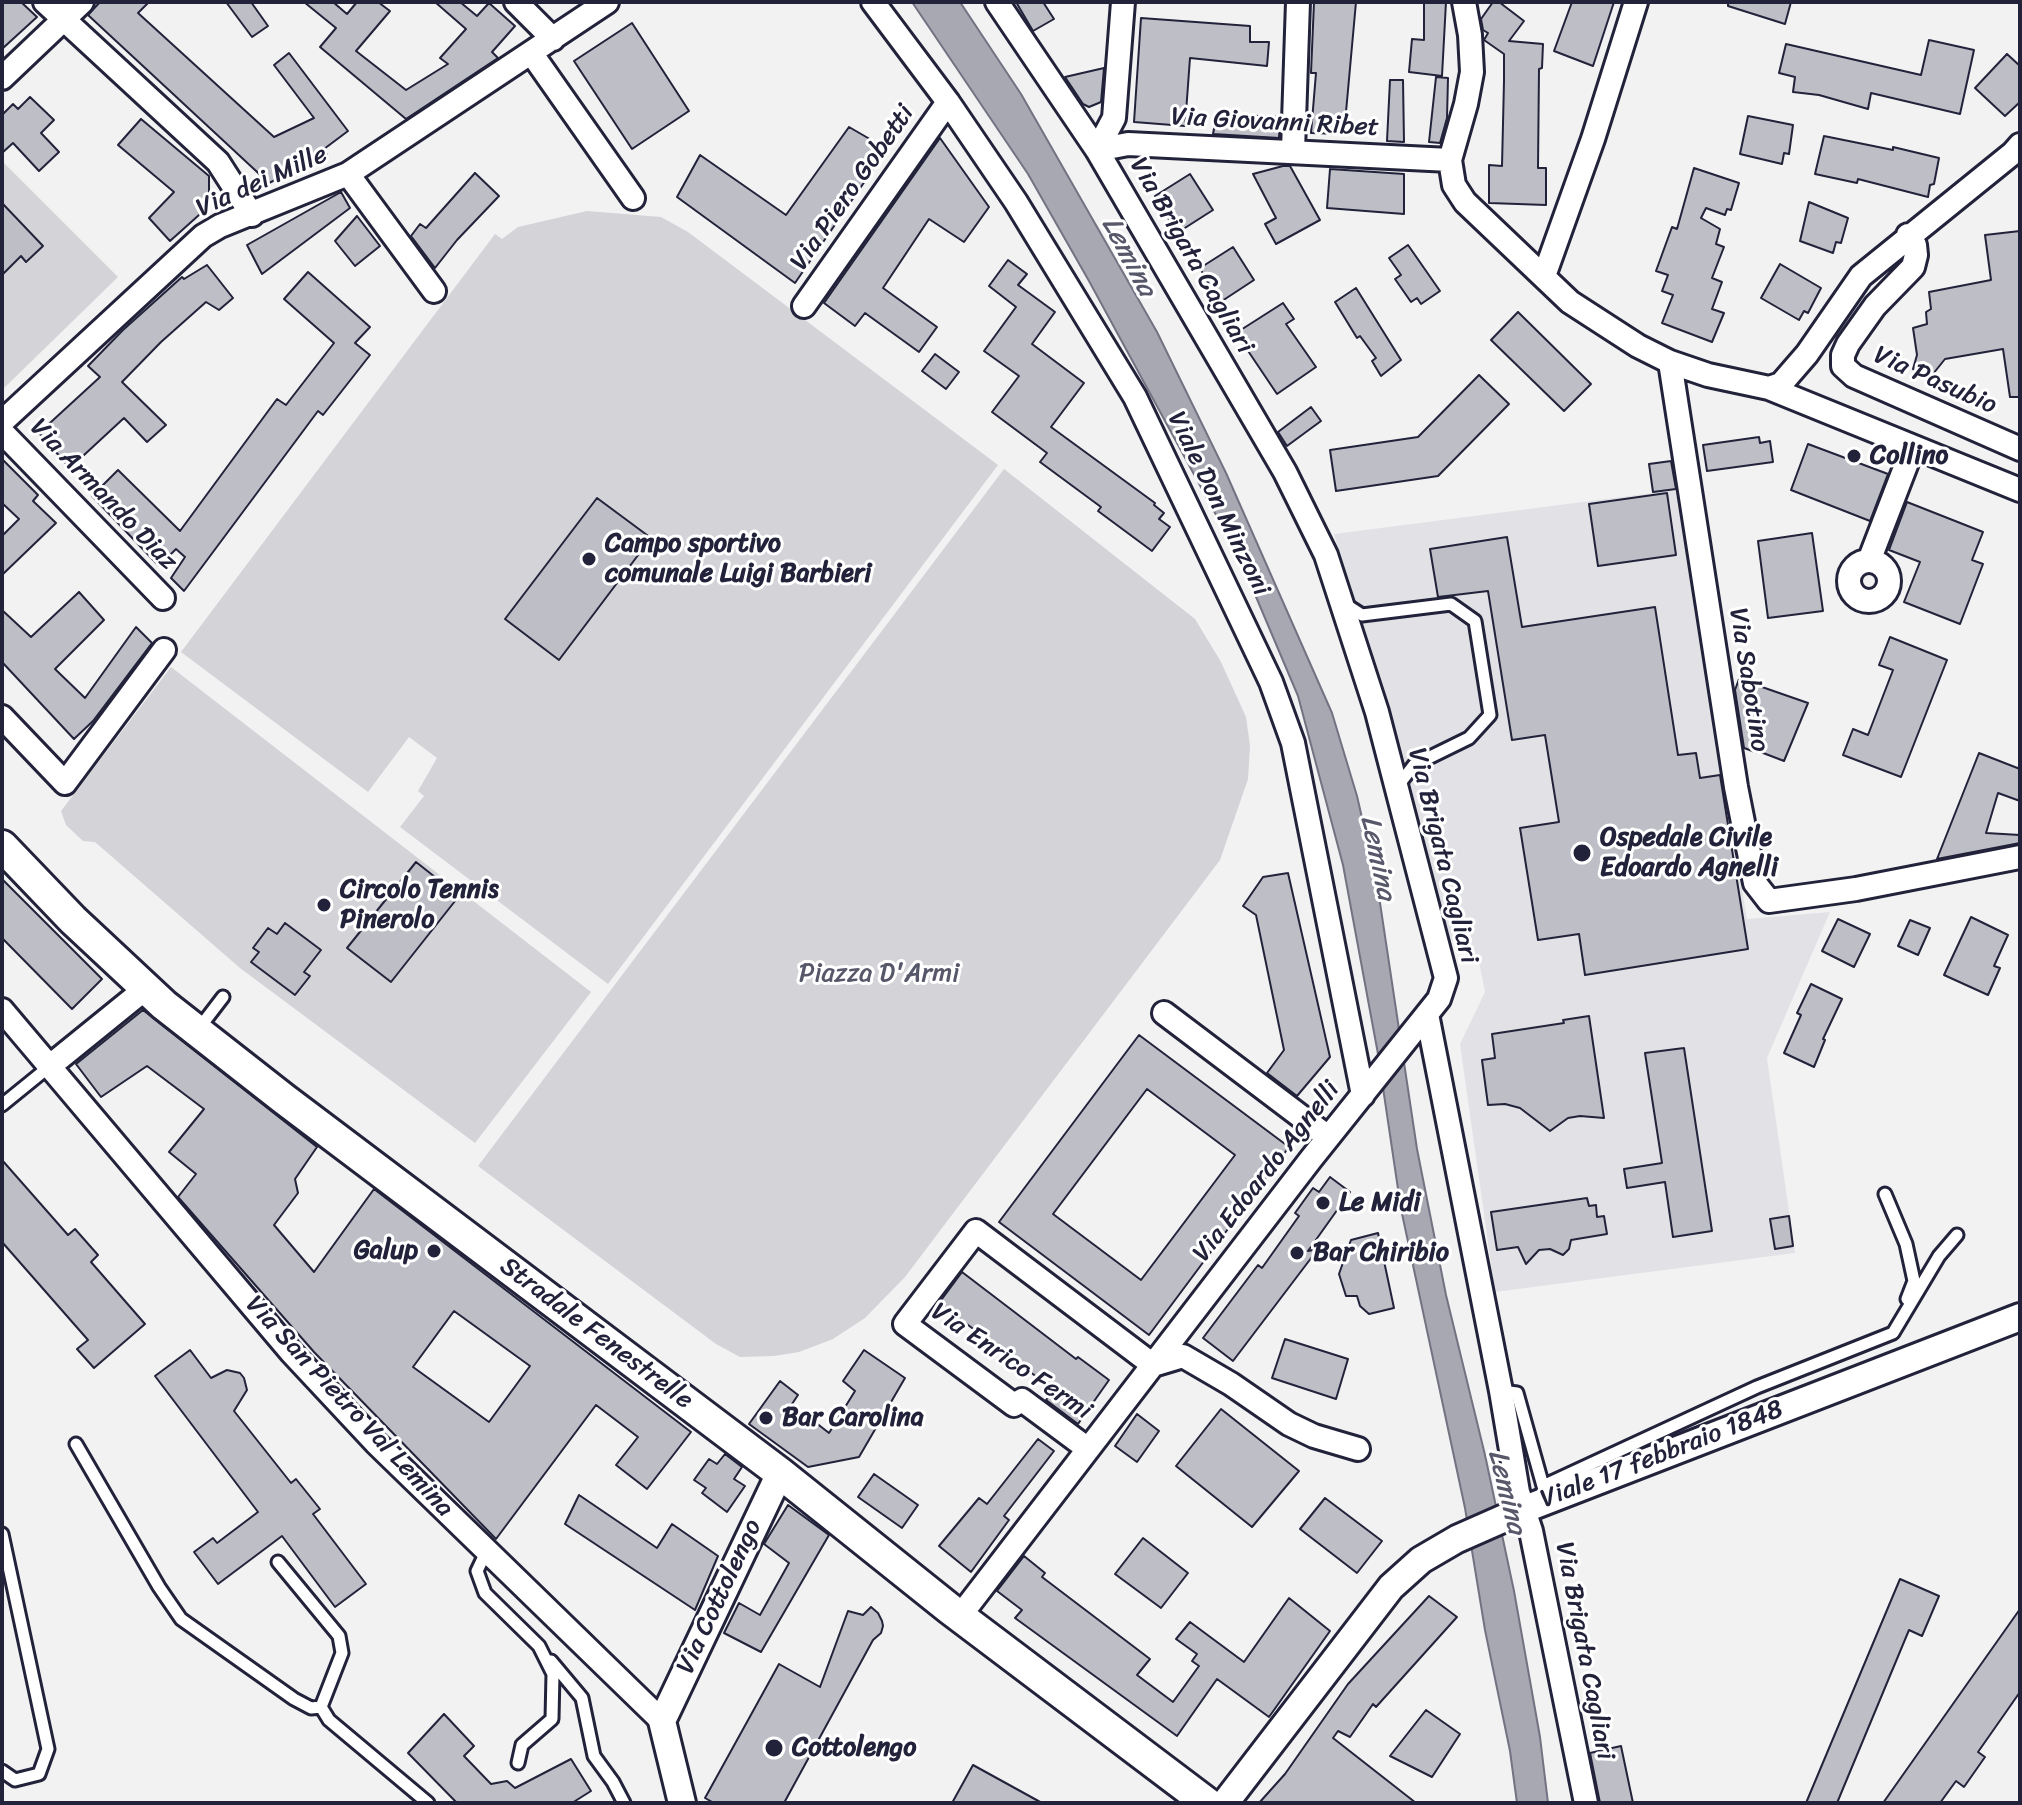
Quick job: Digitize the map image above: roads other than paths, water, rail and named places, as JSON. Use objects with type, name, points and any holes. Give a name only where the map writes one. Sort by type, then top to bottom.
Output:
[{"type":"main road","name":"Stradale Fenestrelle","points":[[2,846],[145,989],[197,1031],[780,1473],[960,1616],[1207,1803]]},
{"type":"street","points":[[45,2],[218,162],[252,215]]},
{"type":"street","points":[[2,78],[82,2]]},
{"type":"street","points":[[516,2],[553,39]]},
{"type":"street","name":"Via dei Mille","points":[[2,422],[203,236],[220,226],[348,174],[607,2]]},
{"type":"street","name":"Viale Don Minzoni","points":[[873,2],[948,102],[1016,202],[1135,397],[1271,682],[1293,743],[1363,1095]]},
{"type":"street","name":"Via Brigata Cagliari","points":[[997,2],[1097,150],[1285,472],[1326,555],[1344,604],[1377,712],[1446,978],[1439,999],[1427,1014],[1501,1391],[1518,1492],[1516,1513],[1586,1803]]},
{"type":"street","points":[[1097,150],[1114,118],[1123,2]]},
{"type":"street","points":[[1293,151],[1298,2]]},
{"type":"street","points":[[1464,2],[1472,72],[1450,160],[1454,185],[1465,202],[1570,302],[1598,322],[1670,362],[1708,375],[1769,388],[2020,490]]},
{"type":"street","points":[[1544,276],[1593,139],[1636,2]]},
{"type":"street","points":[[532,54],[633,198]]},
{"type":"street","name":"Via Piero Gobetti","points":[[804,306],[948,102]]},
{"type":"street","name":"Via Giovanni Ribet","points":[[1097,150],[1128,144],[1450,160]]},
{"type":"street","points":[[1769,388],[1781,384],[1807,354],[1861,276],[2020,145]]},
{"type":"street","points":[[348,174],[434,291]]},
{"type":"street","name":"Via Pasubio","points":[[1908,235],[1915,245],[1913,267],[1875,306],[1848,344],[1843,355],[1843,366],[1854,376],[2020,449]]},
{"type":"street","name":"Via Sabotino","points":[[1670,362],[1736,787],[1755,883],[1769,901],[1856,889],[2020,857]]},
{"type":"street","name":"Via Armando Diaz","points":[[2,432],[163,598]]},
{"type":"street","points":[[1869,561],[1913,447]]},
{"type":"street","points":[[2,717],[65,783],[164,650]]},
{"type":"street","points":[[50,1066],[145,989]]},
{"type":"street","name":"Via San Pietro Val Lemina","points":[[2,1010],[291,1352],[376,1443],[662,1721]]},
{"type":"street","points":[[1164,1013],[1328,1137]]},
{"type":"street","name":"Via Edoardo Agnelli","points":[[960,1616],[1328,1137],[1427,1014]]},
{"type":"street","name":"Via Enrico Fermi","points":[[1088,1449],[1022,1400],[1014,1405],[905,1324],[976,1231],[1153,1365]]},
{"type":"street","name":"Viale 17 febbraio 1848","points":[[1225,1803],[1391,1587],[1421,1560],[1457,1539],[1516,1513],[2020,1317]]},
{"type":"street","points":[[1153,1365],[1183,1356],[1289,1424],[1314,1436],[1358,1449]]},
{"type":"street","name":"Via Cottolengo","points":[[662,1721],[780,1473]]},
{"type":"street","points":[[662,1721],[682,1803]]},
{"type":"lane","points":[[1344,604],[1362,615],[1451,604],[1475,621],[1490,715],[1469,738],[1414,765],[1397,787]]},
{"type":"lane","points":[[197,1031],[223,997]]},
{"type":"lane","points":[[2,1105],[50,1066]]},
{"type":"lane","points":[[1885,1194],[1906,1244],[1914,1281],[1893,1333]]},
{"type":"lane","points":[[1501,1391],[1517,1393],[1543,1486],[1757,1387],[1893,1333],[1939,1256],[1957,1235]]},
{"type":"lane","points":[[76,1444],[159,1587],[181,1619],[294,1699],[311,1708],[321,1707]]},
{"type":"lane","points":[[2,1534],[48,1749],[39,1774],[15,1780],[2,1771]]},
{"type":"lane","points":[[487,1550],[477,1571],[485,1593],[539,1646],[582,1698],[594,1756],[624,1803]]},
{"type":"lane","points":[[278,1562],[339,1636],[342,1653],[321,1707]]},
{"type":"lane","points":[[518,1763],[522,1745],[552,1719],[553,1674],[539,1646]]},
{"type":"lane","points":[[321,1707],[345,1736],[428,1803]]},
{"type":"place","name":"Collino","points":[[1854,456]]},
{"type":"place","name":"Campo sportivo comunale Luigi Barbieri","points":[[589,559]]},
{"type":"place","name":"Ospedale Civile Edoardo Agnelli","points":[[1582,853]]},
{"type":"place","name":"Circolo Tennis Pinerolo","points":[[324,905]]},
{"type":"place","name":"Le Midi","points":[[1323,1203]]},
{"type":"place","name":"Galup","points":[[434,1251]]},
{"type":"place","name":"Bar Chiribio","points":[[1297,1253]]},
{"type":"place","name":"Bar Carolina","points":[[766,1418]]},
{"type":"place","name":"Cottolengo","points":[[774,1748]]},
{"type":"water label","name":"Lemina","points":[[1128,257]]},
{"type":"water label","name":"Lemina","points":[[1377,858]]},
{"type":"water label","name":"Lemina","points":[[1506,1492]]},
{"type":"park label","name":"Piazza D'Armi","points":[[879,974]]}]
